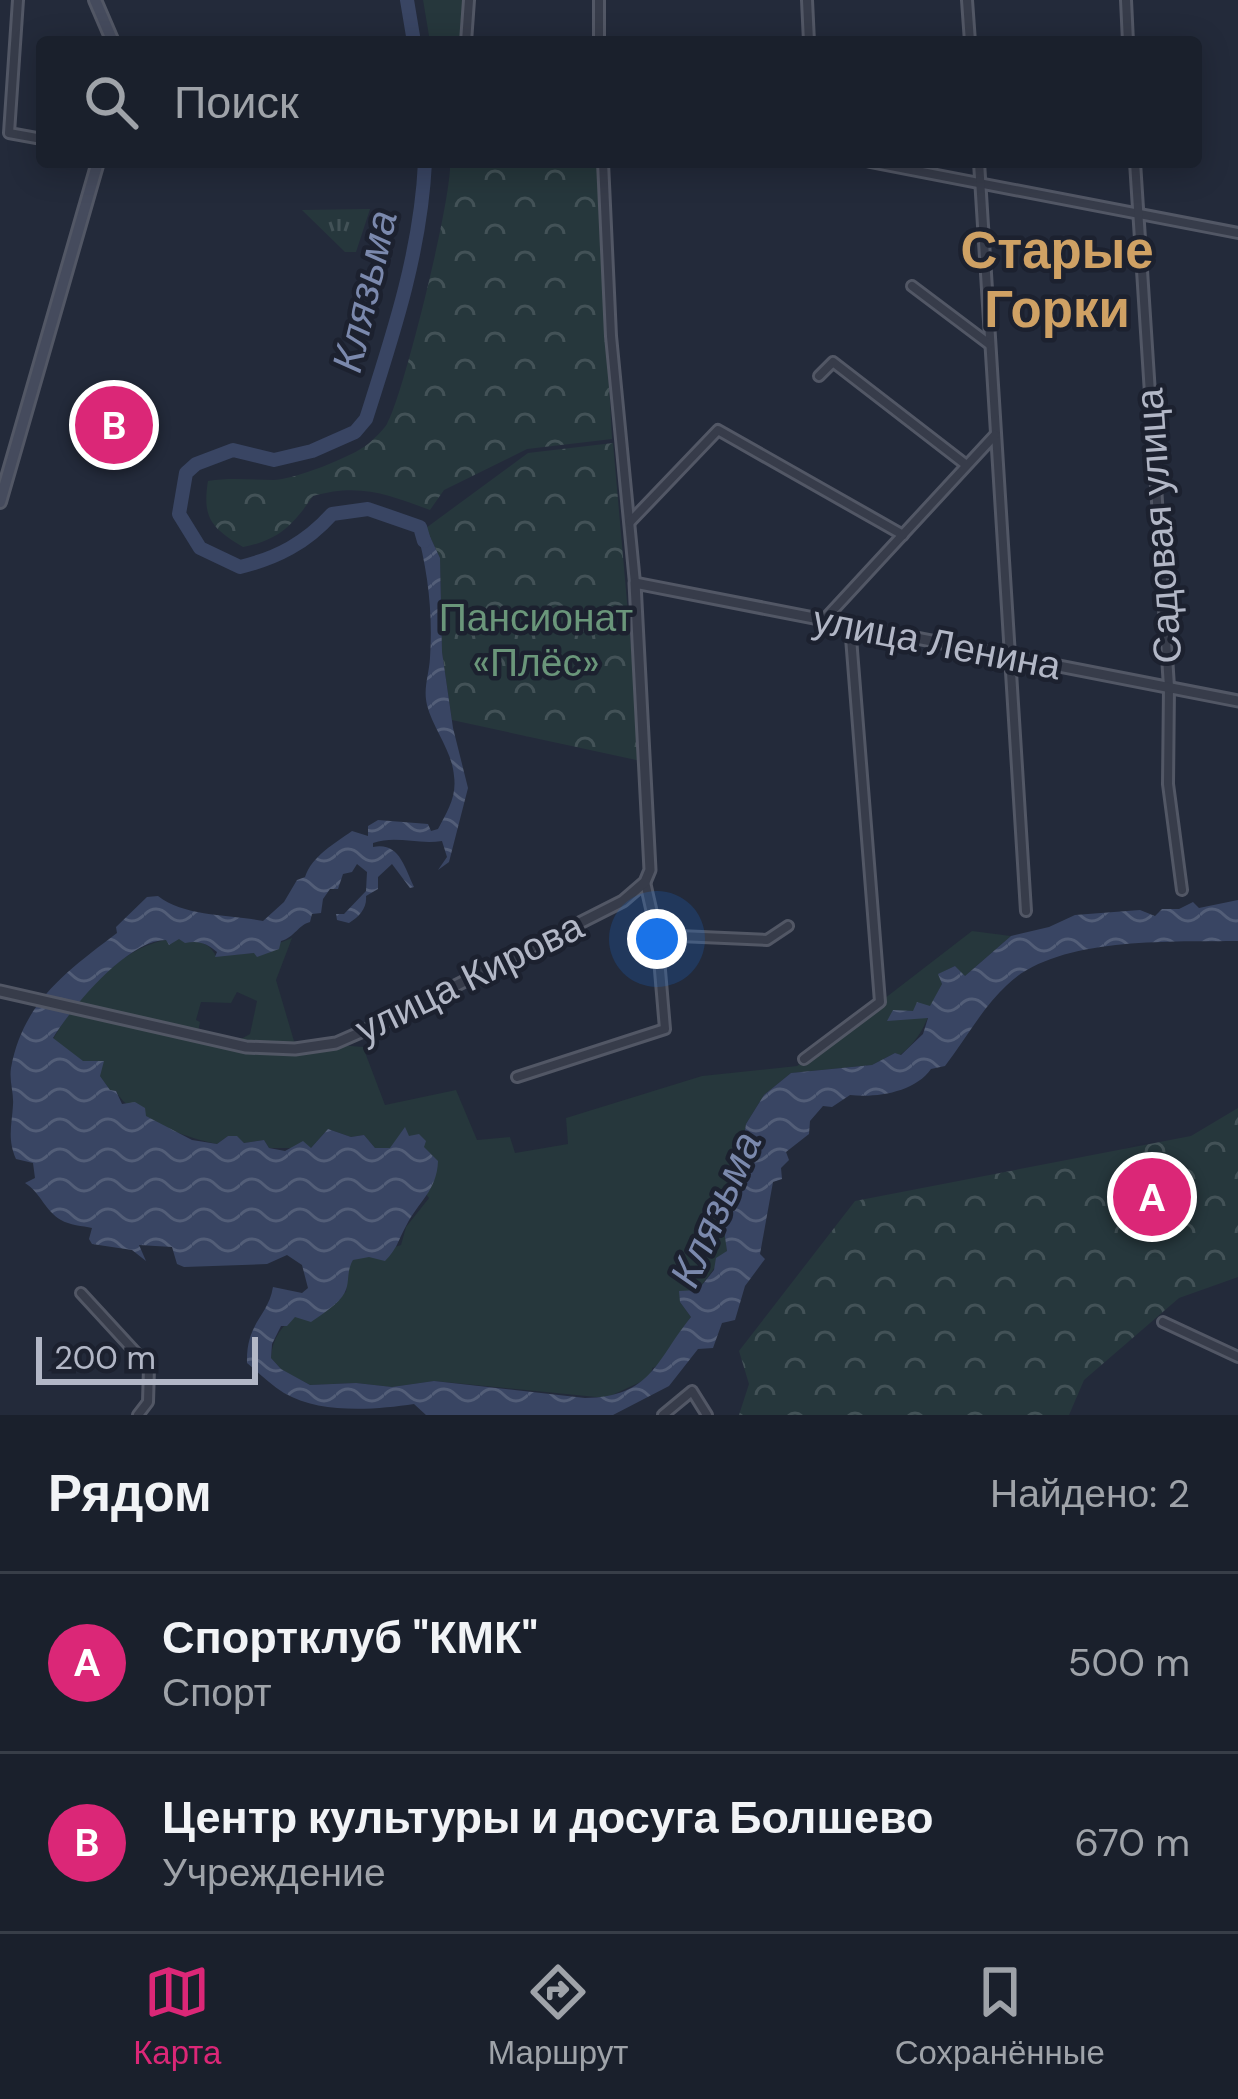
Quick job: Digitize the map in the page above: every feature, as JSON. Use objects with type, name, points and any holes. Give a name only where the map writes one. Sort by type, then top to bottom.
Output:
[{"type":"main road","points":[[95,0],[110,36]]},
{"type":"main road","points":[[0,502],[96,168]]},
{"type":"street","points":[[18,0],[9,133],[36,138]]},
{"type":"street","points":[[466,36],[469,0]]},
{"type":"street","points":[[599,0],[599,36]]},
{"type":"street","points":[[807,0],[809,36]]},
{"type":"street","points":[[968,0],[970,36]]},
{"type":"street","points":[[1126,0],[1128,36]]},
{"type":"street","points":[[517,1077],[665,1029],[657,935],[645,882],[651,855],[635,583],[610,336],[603,168]]},
{"type":"street","points":[[903,168],[1238,233]]},
{"type":"street","points":[[979,168],[1026,911]]},
{"type":"street","name":"Садовая улица","points":[[1135,168],[1169,687],[1168,784],[1182,890]]},
{"type":"street","points":[[912,286],[990,345]]},
{"type":"street","points":[[819,376],[833,362],[965,464]]},
{"type":"street","points":[[630,523],[718,430],[903,535]]},
{"type":"street","points":[[824,620],[996,434]]},
{"type":"street","name":"улица Ленина","points":[[635,583],[1238,701]]},
{"type":"street","points":[[804,1059],[880,1002],[850,625]]},
{"type":"street","name":"улица Кирова","points":[[0,991],[246,1046],[295,1049],[336,1043],[623,901],[645,882]]},
{"type":"street","points":[[657,935],[767,940],[788,926]]},
{"type":"street","points":[[81,1293],[149,1367],[148,1402],[137,1415]]},
{"type":"street","points":[[1163,1322],[1238,1357]]},
{"type":"street","points":[[663,1415],[692,1391],[706,1415]]},
{"type":"green space","points":[[423,0],[465,0],[463,36],[429,36]]},
{"type":"green space","points":[[450,168],[597,168],[612,439],[527,449],[444,490],[430,510],[373,492],[345,490],[313,496],[284,530],[243,547],[208,514],[208,481],[273,480],[308,472],[360,449],[387,424],[426,294]]},
{"type":"green space","points":[[370,209],[356,252],[345,252],[302,210]]},
{"type":"green space","name":"Пансионат «Плёс»","points":[[613,443],[641,761],[452,720],[442,652],[440,558],[426,528],[528,453]]},
{"type":"green space","points":[[972,931],[1011,936],[964,977],[955,966],[939,974],[942,984],[926,1022],[900,1055],[872,1065],[791,1073],[764,1095],[746,1124],[733,1205],[729,1216],[723,1216],[727,1251],[698,1290],[680,1302],[691,1317],[649,1378],[606,1398],[434,1381],[392,1387],[310,1385],[282,1370],[271,1358],[279,1332],[297,1315],[346,1292],[347,1270],[353,1260],[401,1245],[406,1227],[429,1198],[391,1148],[375,1148],[364,1135],[351,1137],[328,1129],[311,1148],[269,1148],[264,1140],[244,1143],[228,1136],[217,1144],[176,1132],[133,1110],[53,1039],[92,986],[145,946],[191,940],[208,946],[216,956],[254,953],[292,938],[276,980],[294,1041],[363,1047],[385,1105],[456,1090],[477,1140],[510,1137],[515,1153],[568,1144],[566,1118],[702,1076],[797,1066]],"holes":[[[237,992],[257,1001],[250,1034],[241,1039],[198,1032],[201,1002],[231,1003]]]},
{"type":"green space","points":[[1238,1108],[1238,1277],[1179,1298],[1084,1380],[1069,1415],[739,1415],[749,1384],[739,1351],[855,1201],[1191,1136]]},
{"type":"water","points":[[416,527],[426,528],[440,558],[442,652],[468,788],[449,862],[438,870],[447,857],[442,841],[373,843],[373,847],[395,852],[414,887],[392,864],[378,877],[378,889],[366,896],[359,915],[349,923],[337,920],[336,914],[344,914],[366,891],[367,872],[357,864],[352,872],[343,874],[338,889],[330,889],[321,913],[312,914],[310,922],[281,941],[279,949],[257,957],[254,953],[215,957],[217,952],[206,944],[179,939],[169,945],[166,940],[151,943],[102,977],[53,1038],[83,1061],[104,1061],[100,1076],[122,1104],[135,1102],[145,1108],[146,1116],[192,1140],[217,1144],[237,1136],[244,1143],[264,1140],[269,1148],[285,1151],[303,1141],[311,1148],[328,1129],[351,1137],[364,1135],[375,1148],[390,1148],[405,1127],[409,1136],[419,1134],[426,1141],[424,1147],[438,1161],[434,1180],[392,1253],[385,1261],[353,1260],[339,1301],[311,1322],[295,1317],[281,1326],[272,1344],[271,1358],[281,1369],[310,1385],[392,1387],[434,1381],[585,1398],[625,1391],[650,1373],[691,1317],[680,1302],[679,1291],[698,1290],[714,1270],[716,1258],[727,1251],[722,1216],[729,1216],[733,1205],[746,1124],[764,1095],[791,1073],[872,1065],[895,1053],[901,1055],[923,1034],[928,1018],[887,1021],[893,1010],[913,1011],[917,1002],[930,1006],[942,984],[938,974],[955,966],[965,976],[1011,936],[1075,915],[1140,910],[1155,916],[1162,909],[1179,909],[1193,902],[1199,908],[1238,900],[1238,941],[1116,945],[1055,958],[1007,985],[945,1066],[931,1069],[895,1092],[850,1095],[832,1107],[823,1106],[810,1121],[809,1134],[786,1152],[789,1160],[781,1168],[782,1179],[773,1182],[760,1254],[765,1259],[745,1286],[735,1320],[722,1323],[713,1348],[698,1349],[669,1386],[613,1415],[426,1415],[414,1404],[330,1407],[284,1393],[247,1363],[248,1349],[273,1287],[302,1293],[308,1288],[302,1265],[287,1255],[267,1264],[184,1267],[177,1264],[172,1247],[139,1245],[146,1261],[132,1250],[92,1244],[92,1228],[61,1220],[25,1183],[35,1178],[33,1163],[16,1159],[12,1145],[11,1068],[37,1006],[65,975],[117,933],[116,927],[147,897],[158,896],[194,911],[263,921],[318,857],[352,831],[368,836],[368,826],[378,820],[438,829],[455,784],[450,757],[426,699],[430,608]]},
{"type":"waterway","name":"Клязьма","points":[[407,0],[413,36]]},
{"type":"waterway","name":"Клязьма","points":[[424,168],[412,260],[366,419],[355,432],[312,451],[274,460],[233,450],[196,464],[186,473],[179,514],[200,548],[240,567],[290,548],[332,514],[368,509],[420,527],[424,541]]},
{"type":"place","name":"Центр культуры и досуга Болшево","points":[[114,425]]},
{"type":"place","name":"Спортклуб \"КМК\"","points":[[1152,1197]]},
{"type":"district","name":"Старые Горки","points":[[1057,279]]}]
